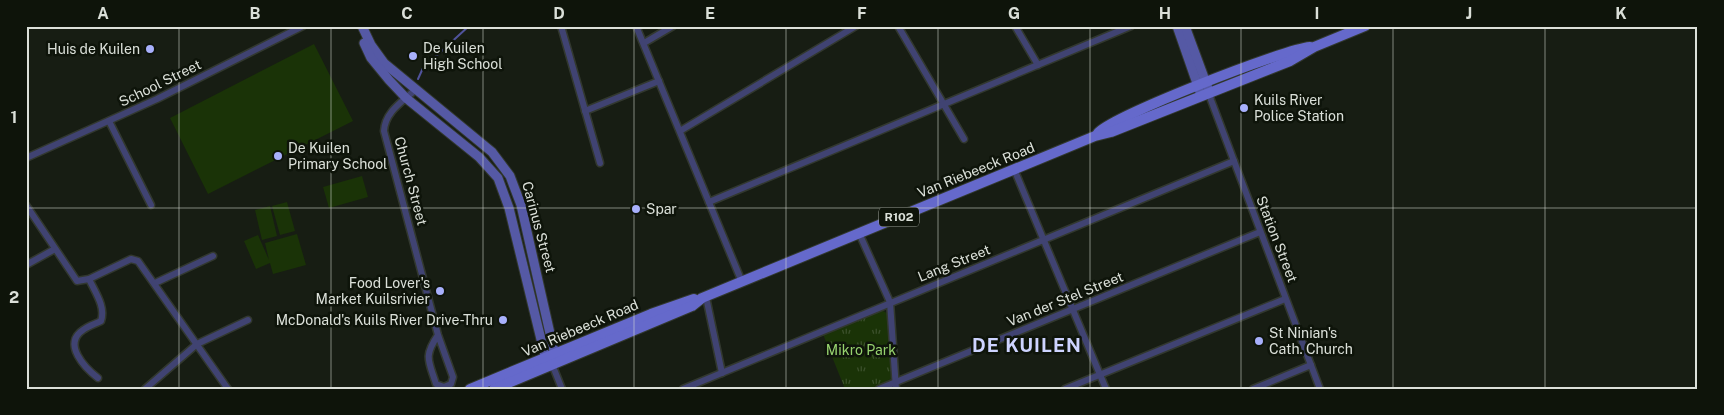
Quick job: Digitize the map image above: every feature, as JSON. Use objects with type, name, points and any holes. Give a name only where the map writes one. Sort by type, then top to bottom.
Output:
[{"type":"main road","name":"Van Riebeeck Road","points":[[494,389],[651,314],[691,299],[704,298],[1095,136],[1102,128],[1123,118],[1290,60],[1314,47],[1365,26]]},
{"type":"main road","name":"Van Riebeeck Road","points":[[470,389],[552,362]]},
{"type":"street","name":"School Street","points":[[26,158],[109,121],[302,26]]},
{"type":"street","points":[[358,26],[371,58],[406,98]]},
{"type":"street","points":[[362,26],[371,45],[384,63],[415,90]]},
{"type":"street","points":[[561,26],[600,163]]},
{"type":"street","points":[[636,26],[742,282]]},
{"type":"street","points":[[644,43],[673,26]]},
{"type":"street","points":[[680,132],[856,26]]},
{"type":"street","points":[[898,26],[964,139]]},
{"type":"street","points":[[1015,26],[1038,65]]},
{"type":"street","points":[[1177,26],[1205,91]]},
{"type":"street","points":[[1185,26],[1205,91]]},
{"type":"street","points":[[709,202],[1128,27]]},
{"type":"street","points":[[585,111],[659,80]]},
{"type":"street","name":"Church Street","points":[[415,90],[387,117],[384,131],[438,335],[453,377],[449,386],[436,386],[428,353],[438,335]]},
{"type":"street","name":"Carinus Street","points":[[415,90],[492,152],[514,183],[552,362]]},
{"type":"street","name":"Station Street","points":[[1205,91],[1234,161],[1320,389]]},
{"type":"street","name":"Carinus Street","points":[[406,98],[484,161],[502,186],[552,362],[562,389]]},
{"type":"street","points":[[109,121],[151,205]]},
{"type":"street","name":"Lang Street","points":[[683,389],[1234,161]]},
{"type":"street","points":[[1014,169],[1106,389]]},
{"type":"street","points":[[26,205],[74,280],[89,279],[135,259],[155,283],[228,389]]},
{"type":"street","name":"Van der Stel Street","points":[[879,389],[896,385],[1072,309],[1260,232]]},
{"type":"street","points":[[859,233],[890,302],[896,385]]},
{"type":"street","points":[[26,264],[55,249]]},
{"type":"street","points":[[155,283],[213,256]]},
{"type":"street","points":[[89,279],[101,304],[103,316],[100,321],[82,330],[75,340],[75,346],[81,363],[98,378]]},
{"type":"street","points":[[704,298],[722,374]]},
{"type":"street","points":[[1065,389],[1286,298]]},
{"type":"street","points":[[145,389],[197,344],[248,320]]},
{"type":"street","points":[[1253,389],[1311,365]]},
{"type":"green space","points":[[314,44],[353,121],[208,194],[170,118]]},
{"type":"green space","points":[[362,176],[368,197],[329,208],[323,187]]},
{"type":"green space","points":[[287,202],[295,231],[280,235],[272,206]]},
{"type":"green space","points":[[270,206],[277,236],[262,240],[255,210]]},
{"type":"green space","points":[[297,234],[306,265],[273,274],[270,263],[256,269],[244,241],[258,235],[269,260],[265,243]]},
{"type":"green space","name":"Mikro Park","points":[[882,310],[888,314],[891,379],[870,389],[845,389],[823,334]]},
{"type":"waterway","points":[[418,79],[423,68],[469,26]]},
{"type":"place","name":"Huis de Kuilen","points":[[150,49]]},
{"type":"place","name":"De Kuilen High School","points":[[413,56]]},
{"type":"place","name":"Kuils River Police Station","points":[[1244,108]]},
{"type":"place","name":"De Kuilen Primary School","points":[[278,156]]},
{"type":"place","name":"Spar","points":[[636,209]]},
{"type":"place","name":"Food Lover's Market Kuilsrivier","points":[[440,291]]},
{"type":"place","name":"McDonald's Kuils River Drive-Thru","points":[[503,320]]},
{"type":"place","name":"St Ninian's Cath. Church","points":[[1259,341]]},
{"type":"district","name":"DE KUILEN","points":[[1027,345]]}]
